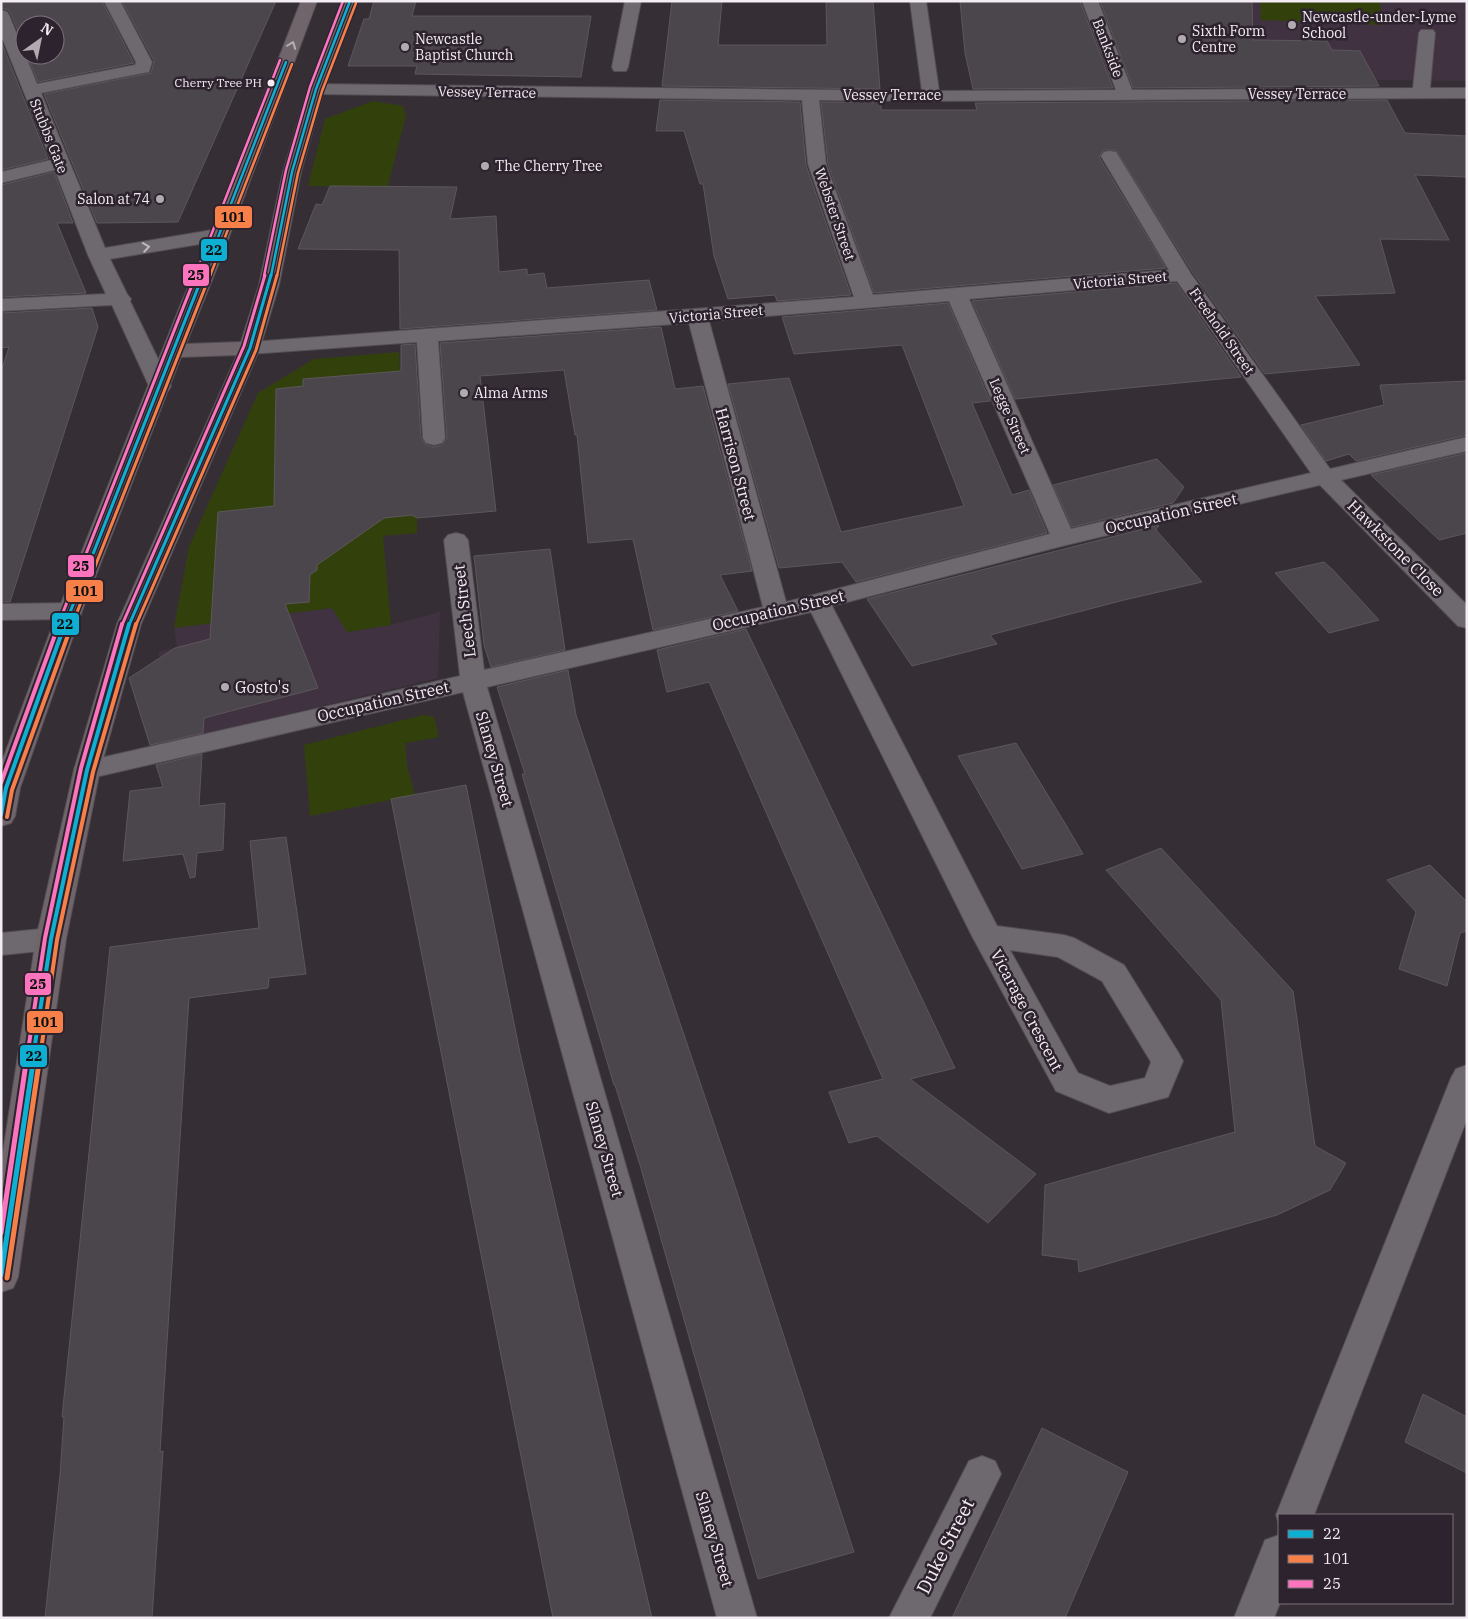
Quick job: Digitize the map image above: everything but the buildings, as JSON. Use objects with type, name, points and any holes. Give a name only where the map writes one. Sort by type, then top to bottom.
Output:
[{"type":"highway","points":[[1,816],[6,788],[70,611],[160,386],[309,1]]},
{"type":"highway","points":[[1,1277],[51,939],[87,770],[129,624],[250,348],[269,285],[292,172],[316,89],[350,1]]},
{"type":"highway","points":[[173,351],[250,348]]},
{"type":"street","points":[[31,90],[143,68],[144,62],[112,1]]},
{"type":"street","points":[[620,67],[633,1]]},
{"type":"street","points":[[918,1],[931,96]]},
{"type":"street","name":"Bankside","points":[[1090,1],[1126,95]]},
{"type":"street","name":"Stubbs Gate","points":[[2,18],[98,255],[160,386]]},
{"type":"street","points":[[1421,93],[1427,32]]},
{"type":"street","name":"Vessey Terrace","points":[[316,89],[931,96],[1467,92]]},
{"type":"street","name":"Webster Street","points":[[810,95],[817,164],[866,302]]},
{"type":"street","name":"Freehold Street","points":[[1110,156],[1182,275],[1324,476]]},
{"type":"street","points":[[1,178],[60,163]]},
{"type":"street","points":[[98,255],[218,236]]},
{"type":"street","name":"Victoria Street","points":[[250,348],[697,316],[1182,275]]},
{"type":"street","name":"Legge Street","points":[[956,293],[1063,538]]},
{"type":"street","points":[[1,305],[120,299]]},
{"type":"street","name":"Harrison Street","points":[[697,316],[776,612]]},
{"type":"street","points":[[427,336],[434,438]]},
{"type":"street","name":"Occupation Street","points":[[87,770],[776,612],[1063,538],[1467,444]]},
{"type":"street","name":"Hawkstone Close","points":[[1324,476],[1467,620]]},
{"type":"street","name":"Leech Street","points":[[456,540],[473,681]]},
{"type":"street","name":"Vicarage Crescent","points":[[818,602],[987,936],[1067,1082],[1109,1100],[1157,1088],[1167,1060],[1113,973],[1064,946],[987,936]]},
{"type":"street","points":[[1,612],[70,611]]},
{"type":"street","name":"Slaney Street","points":[[473,681],[737,1618]]},
{"type":"street","points":[[1,944],[51,939]]},
{"type":"street","points":[[1295,1514],[1467,1078]]},
{"type":"street","name":"Duke Street","points":[[909,1618],[982,1474]]},
{"type":"street","points":[[1254,1618],[1278,1557]]},
{"type":"shaded area","name":"Newcastle-under-Lyme School","points":[[1109,1],[1467,1],[1467,81],[1288,79]]},
{"type":"shaded area","points":[[332,608],[348,632],[391,625],[440,612],[438,678],[151,747],[131,684],[161,662],[158,652],[177,647],[174,628]]},
{"type":"green space","points":[[1260,1],[1380,1],[1382,25],[1261,20]]},
{"type":"green space","points":[[373,101],[403,106],[406,115],[388,186],[308,186],[325,119]]},
{"type":"green space","points":[[399,352],[402,431],[303,386],[276,389],[274,506],[218,512],[212,611],[309,602],[310,575],[317,570],[317,565],[309,562],[374,519],[412,515],[417,518],[417,533],[383,536],[391,625],[347,632],[332,608],[174,628],[189,547],[258,393],[314,359]]},
{"type":"green space","points":[[423,715],[434,717],[439,737],[405,743],[407,765],[415,795],[310,816],[304,745]]},
{"type":"transit line","name":"25","points":[[1,1233],[45,938],[81,768],[123,621],[244,346],[263,283],[286,170],[310,87],[343,1]]},
{"type":"transit line","name":"22","points":[[1,1275],[51,939],[87,770],[129,624],[250,348],[269,285],[292,172],[316,89],[350,1]]},
{"type":"transit line","name":"101","points":[[7,1278],[57,940],[93,772],[135,626],[256,350],[275,286],[298,173],[322,91],[356,3]]},
{"type":"transit line","name":"25","points":[[1,783],[57,629],[280,60]]},
{"type":"transit line","name":"22","points":[[1,815],[6,788],[70,611],[190,306],[213,253],[286,62]]},
{"type":"transit line","name":"101","points":[[7,817],[12,790],[76,613],[196,308],[219,255],[292,64]]},
{"type":"place","name":"Newcastle-under-Lyme School","points":[[1292,25]]},
{"type":"place","name":"Sixth Form Centre","points":[[1182,39]]},
{"type":"place","name":"Newcastle Baptist Church","points":[[405,47]]},
{"type":"place","name":"Cherry Tree PH","points":[[271,83]]},
{"type":"place","name":"The Cherry Tree","points":[[485,166]]},
{"type":"place","name":"Salon at 74","points":[[160,199]]},
{"type":"place","name":"Alma Arms","points":[[464,393]]},
{"type":"place","name":"Gosto's","points":[[225,687]]}]
